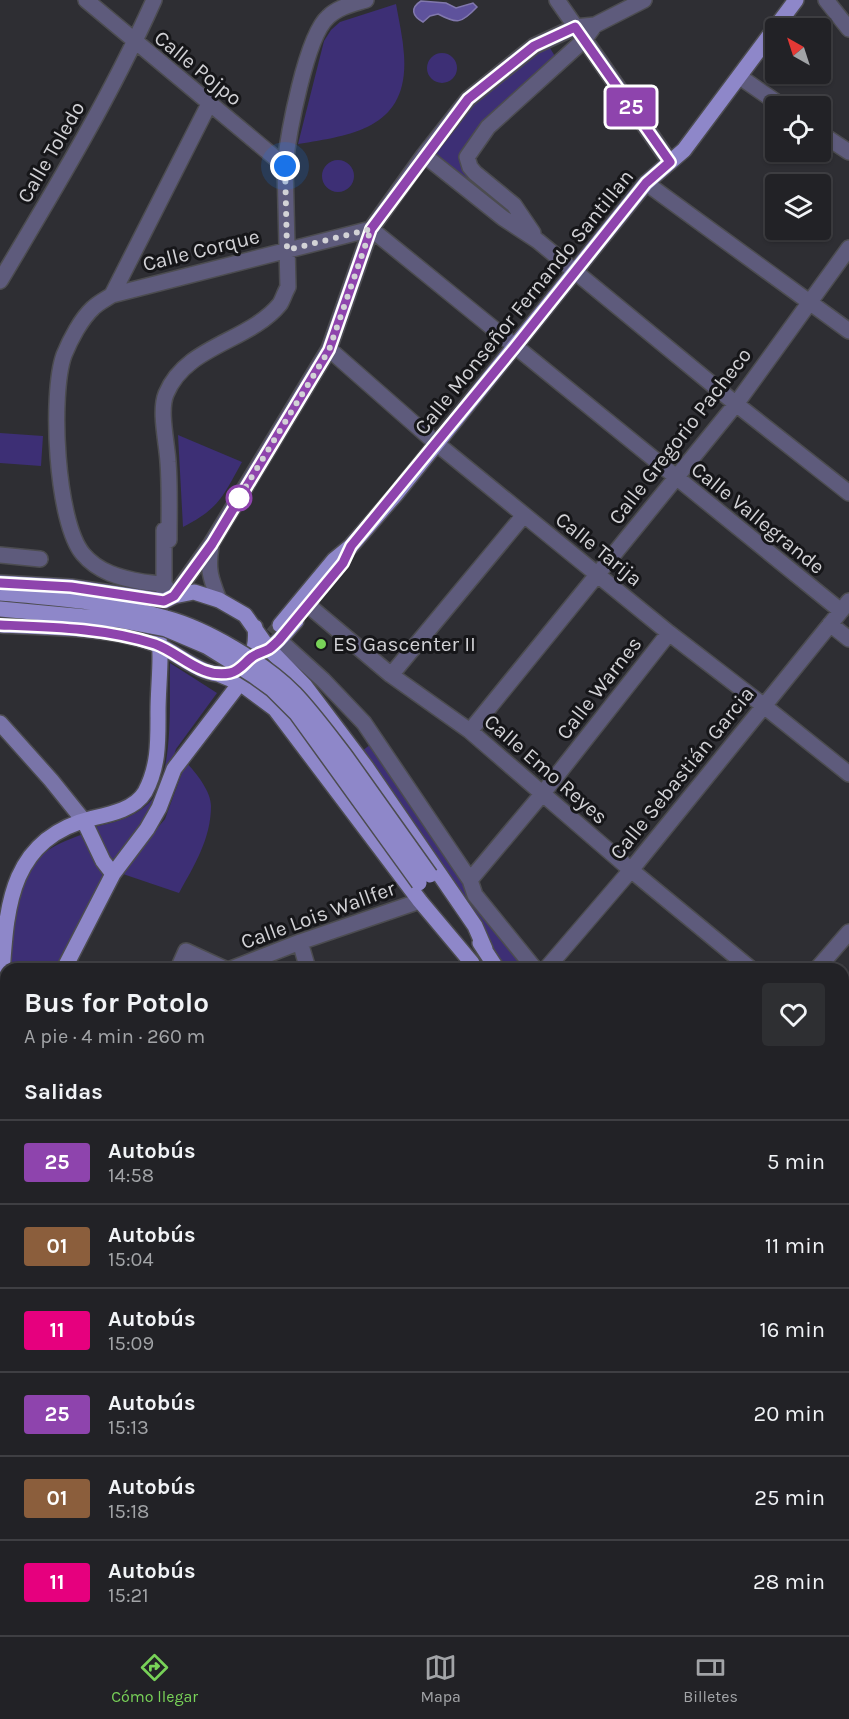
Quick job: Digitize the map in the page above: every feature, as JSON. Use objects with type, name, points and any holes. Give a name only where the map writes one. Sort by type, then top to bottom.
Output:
[{"type":"main road","name":"Calle Monseñor Fernando Santillan","points":[[276,638],[333,560],[351,546],[396,494],[646,183],[684,150],[796,0]]},
{"type":"main road","name":"Calle Monseñor Fernando Santillan","points":[[249,660],[309,606],[343,563],[351,546]]},
{"type":"main road","points":[[0,583],[167,594],[194,592],[219,600],[245,615],[255,627],[276,638],[304,686],[366,767],[475,926],[493,963]]},
{"type":"main road","points":[[0,593],[119,607],[165,617],[187,625],[232,648],[280,681],[316,718],[425,879],[473,963]]},
{"type":"main road","points":[[3,963],[9,903],[17,877],[29,856],[52,837],[84,820],[112,814],[134,804],[144,794],[157,759],[159,736],[158,631],[167,594]]},
{"type":"main road","points":[[0,609],[118,620],[166,629],[206,646],[244,669],[272,689],[297,714],[425,879],[485,949]]},
{"type":"main road","points":[[0,625],[133,637],[159,646],[196,667],[240,683],[275,709],[291,727],[420,901],[472,963]]},
{"type":"main road","points":[[174,769],[240,683],[257,641],[255,627]]},
{"type":"main road","points":[[218,674],[232,673],[249,660]]},
{"type":"main road","points":[[67,963],[113,874],[147,829],[159,808],[174,769],[179,747],[217,700]]},
{"type":"main road","points":[[0,723],[84,820],[103,861],[113,874]]},
{"type":"street","name":"Calle Pojpo","points":[[86,0],[285,166]]},
{"type":"street","name":"Calle Toledo","points":[[0,281],[81,145],[135,42],[154,0]]},
{"type":"street","points":[[167,594],[165,395],[180,371],[201,355],[258,323],[280,303],[288,287],[285,166],[287,147],[310,48],[318,30],[328,17],[342,8],[366,0]]},
{"type":"street","points":[[556,0],[670,162]]},
{"type":"street","points":[[538,241],[514,205],[475,174],[467,157],[488,127],[580,34],[644,0]]},
{"type":"street","points":[[826,0],[849,29]]},
{"type":"street","points":[[167,594],[212,544],[329,350],[371,229],[424,155],[468,99],[534,46],[580,34]]},
{"type":"street","points":[[740,77],[768,96]]},
{"type":"street","points":[[167,594],[111,575],[83,555],[73,540],[68,526],[61,486],[56,400],[59,373],[65,353],[92,309],[112,295],[209,104]]},
{"type":"street","points":[[831,140],[849,152]]},
{"type":"street","points":[[424,155],[502,218],[538,241],[736,404],[849,493]]},
{"type":"street","points":[[646,183],[849,331]]},
{"type":"street","name":"Calle Corque","points":[[112,295],[371,229]]},
{"type":"street","name":"Calle Vallegrande","points":[[371,229],[675,478],[845,606]]},
{"type":"street","name":"Calle Gregorio Pacheco","points":[[470,731],[736,404],[849,248]]},
{"type":"street","name":"Calle Tarija","points":[[329,350],[436,443],[524,515],[669,633],[849,774]]},
{"type":"street","points":[[165,440],[168,463],[169,540]]},
{"type":"street","points":[[391,675],[524,515]]},
{"type":"street","points":[[212,544],[209,570],[219,600]]},
{"type":"street","points":[[0,555],[40,559]]},
{"type":"street","name":"Calle Emo Reyes","points":[[309,606],[391,675],[470,731],[630,870],[744,963]]},
{"type":"street","name":"Calle Sebastián Garcia","points":[[551,963],[630,870],[845,606]]},
{"type":"street","points":[[830,624],[849,639]]},
{"type":"street","name":"Calle Warnes","points":[[470,880],[543,793],[669,633]]},
{"type":"street","points":[[276,638],[323,680],[364,723],[470,880],[475,895],[530,963]]},
{"type":"street","points":[[159,736],[164,723],[166,679]]},
{"type":"street","name":"Calle Lois Wallfer","points":[[246,963],[420,901]]},
{"type":"street","points":[[822,963],[849,932]]},
{"type":"street","points":[[300,942],[307,963]]},
{"type":"street","points":[[181,963],[186,951],[212,963]]},
{"type":"shaded area","points":[[421,1],[446,3],[456,8],[473,3],[477,7],[459,21],[450,20],[438,14],[430,16],[423,22],[416,17],[414,12],[415,6]]},
{"type":"shaded area","points":[[396,4],[404,55],[403,79],[398,98],[388,112],[374,123],[358,131],[298,144],[324,41],[331,30],[340,22]]},
{"type":"shaded area","points":[[550,48],[556,58],[462,154],[472,179],[469,185],[435,157],[436,148],[471,106],[536,53]]},
{"type":"shaded area","points":[[442,53],[453,57],[457,68],[453,79],[442,83],[431,79],[427,68],[431,57]]},
{"type":"shaded area","points":[[338,160],[349,165],[354,176],[349,187],[338,192],[327,187],[322,176],[327,165]]},
{"type":"shaded area","points":[[0,433],[43,436],[41,466],[0,463]]},
{"type":"shaded area","points":[[178,435],[242,462],[230,484],[213,507],[183,527]]},
{"type":"shaded area","points":[[170,663],[217,693],[176,749],[160,800],[125,848],[113,859],[106,857],[93,827],[122,819],[142,809],[157,792],[163,777],[169,738]]},
{"type":"shaded area","points":[[371,744],[521,963],[503,963],[362,751]]},
{"type":"shaded area","points":[[186,762],[206,788],[211,806],[205,841],[179,893],[120,873],[165,819]]},
{"type":"shaded area","points":[[86,833],[106,870],[104,879],[63,963],[10,963],[15,906],[25,876],[44,853]]},
{"type":"tunnel","points":[[258,652],[280,625]]},
{"type":"bus line","name":"25","points":[[0,583],[71,587],[164,601],[174,596],[212,544],[329,350],[371,229],[468,99],[534,46],[575,27],[670,162],[646,183],[396,494],[351,546],[343,563],[279,640],[269,649],[252,656],[246,664],[232,673],[218,674],[196,667],[159,646],[133,637],[43,627],[0,625]]},
{"type":"place","name":"ES Gascenter II","points":[[321,644]]},
{"type":"route","points":[[239,498],[234,506],[329,350],[371,229],[287,250],[285,166]]}]
